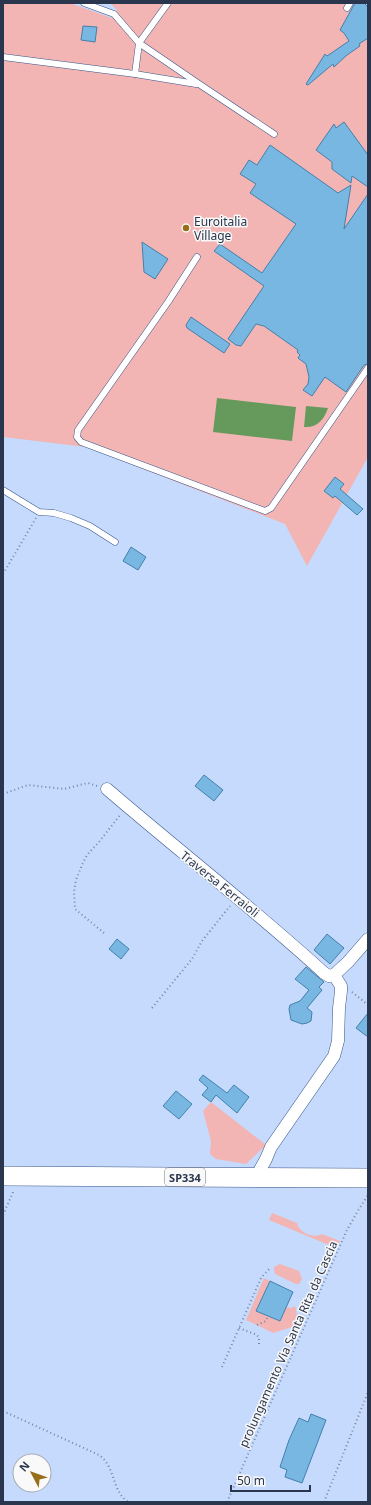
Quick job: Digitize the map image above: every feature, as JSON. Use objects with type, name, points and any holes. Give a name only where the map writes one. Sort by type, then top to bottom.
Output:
[{"type":"main road","name":"SP334","points":[[12,1176],[368,1178]]},
{"type":"street","name":"Traversa Ferraioli","points":[[107,789],[278,931],[324,973],[329,976],[334,975]]},
{"type":"street","points":[[256,1177],[271,1147],[334,1056],[338,1040],[341,986],[334,975],[348,962],[368,939]]},
{"type":"lane","points":[[84,3],[114,14],[140,43],[274,134]]},
{"type":"lane","points":[[135,74],[140,43],[168,3]]},
{"type":"lane","points":[[3,57],[199,84]]},
{"type":"lane","points":[[197,256],[168,302],[78,430],[76,437],[81,442],[265,511],[271,508],[368,368]]},
{"type":"lane","points":[[3,490],[39,512],[54,513],[71,518],[90,526],[115,542]]},
{"type":"path","points":[[3,574],[39,512]]},
{"type":"path","points":[[3,794],[28,785],[64,789],[88,784],[107,789]]},
{"type":"path","points":[[104,934],[75,909],[74,892],[76,880],[87,855],[99,842],[126,806]]},
{"type":"path","points":[[152,1008],[192,959],[202,941],[237,898]]},
{"type":"path","points":[[341,986],[352,992],[368,1005]]},
{"type":"path","points":[[3,1215],[12,1176]]},
{"type":"path","name":"prolungamento Via Santa Rita da Cascia","points":[[227,1502],[348,1230],[358,1209],[368,1194]]},
{"type":"path","points":[[222,1367],[261,1278],[271,1267]]},
{"type":"path","points":[[257,1326],[266,1320],[268,1316]]},
{"type":"path","points":[[239,1328],[257,1335],[259,1338],[258,1346]]},
{"type":"path","points":[[324,1502],[368,1392]]},
{"type":"path","points":[[3,1411],[99,1455],[110,1466],[116,1489],[122,1498],[128,1502]]},
{"type":"shaded area","name":"Euroitalia Village","points":[[3,3],[70,3],[112,18],[117,10],[110,3],[364,3],[368,7],[368,457],[307,566],[285,524],[86,447],[3,437]]},
{"type":"shaded area","points":[[217,398],[296,407],[292,441],[213,432]]},
{"type":"shaded area","points":[[306,406],[328,408],[322,420],[316,425],[304,427]]},
{"type":"shaded area","points":[[211,1102],[266,1145],[246,1164],[216,1159],[210,1154],[211,1141],[203,1111]]},
{"type":"shaded area","points":[[272,1213],[297,1223],[298,1227],[307,1234],[315,1236],[322,1234],[340,1241],[336,1248],[269,1220]]},
{"type":"shaded area","points":[[280,1264],[299,1271],[302,1279],[299,1284],[275,1274],[274,1267]]},
{"type":"shaded area","points":[[264,1278],[270,1281],[256,1311],[279,1321],[286,1307],[291,1308],[295,1306],[297,1315],[292,1327],[273,1333],[246,1320]]},
{"type":"building","points":[[355,3],[364,3],[368,7],[368,38],[359,44],[360,46],[334,67],[333,64],[308,85],[306,84],[325,54],[327,56],[349,41],[340,30]]},
{"type":"building","points":[[83,26],[97,27],[95,42],[81,40]]},
{"type":"building","points":[[344,122],[368,155],[368,187],[352,176],[351,183],[332,169],[332,162],[316,150],[334,124],[336,128]]},
{"type":"building","points":[[270,145],[338,193],[351,185],[344,229],[368,194],[368,364],[364,365],[346,392],[325,377],[312,396],[303,390],[308,384],[309,377],[306,364],[298,358],[300,355],[297,352],[298,350],[264,326],[256,324],[241,346],[236,345],[228,339],[264,286],[214,251],[220,244],[262,273],[296,224],[250,193],[256,184],[240,174],[249,160],[257,165]]},
{"type":"building","points":[[142,242],[168,259],[155,279],[144,272]]},
{"type":"building","points":[[191,317],[230,344],[224,353],[187,328],[186,325]]},
{"type":"building","points":[[335,477],[344,484],[340,489],[363,509],[357,515],[335,496],[333,498],[324,491]]},
{"type":"building","points":[[131,547],[146,557],[138,570],[123,561]]},
{"type":"building","points":[[204,775],[223,790],[214,801],[195,786]]},
{"type":"building","points":[[327,934],[344,948],[330,964],[314,950]]},
{"type":"building","points":[[117,939],[129,949],[121,959],[109,949]]},
{"type":"building","points":[[306,967],[324,982],[319,987],[322,990],[307,1008],[312,1012],[311,1021],[302,1024],[291,1020],[289,1009],[290,1005],[300,1001],[309,990],[295,979]]},
{"type":"building","points":[[368,1013],[368,1037],[356,1028]]},
{"type":"building","points":[[203,1075],[227,1093],[234,1085],[249,1097],[237,1113],[216,1095],[211,1102],[202,1095],[208,1088],[199,1080]]},
{"type":"building","points":[[176,1091],[192,1104],[179,1119],[163,1106]]},
{"type":"building","points":[[270,1281],[293,1292],[280,1321],[256,1311]]},
{"type":"building","points":[[311,1414],[326,1420],[302,1483],[285,1477],[287,1470],[280,1467],[289,1440],[299,1418],[308,1422]]},
{"type":"place","name":"Euroitalia Village","points":[[186,228]]}]
